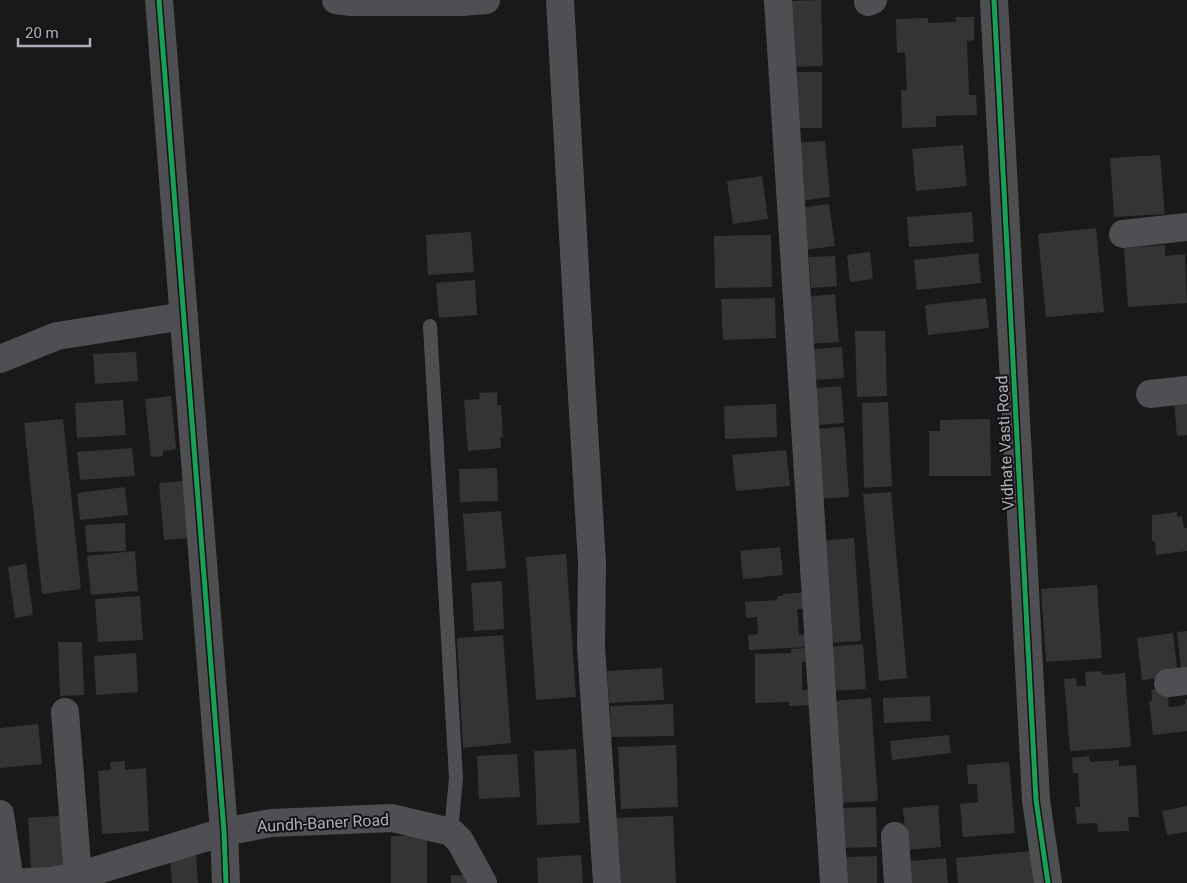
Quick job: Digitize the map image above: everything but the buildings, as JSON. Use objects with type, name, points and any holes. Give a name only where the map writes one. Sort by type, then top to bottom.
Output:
[{"type":"street","points":[[159,0],[224,832],[226,883]]},
{"type":"street","points":[[336,0],[351,2],[462,2],[486,0]]},
{"type":"street","points":[[560,0],[592,563],[591,647],[607,883]]},
{"type":"street","points":[[778,0],[834,883]]},
{"type":"street","name":"Vidhate Vasti Road","points":[[994,0],[1036,790],[1048,883]]},
{"type":"street","points":[[1123,234],[1187,227]]},
{"type":"street","points":[[0,359],[57,336],[184,316]]},
{"type":"street","points":[[1150,394],[1187,390]]},
{"type":"street","points":[[65,712],[78,876]]},
{"type":"street","points":[[0,814],[9,883]]},
{"type":"street","name":"Aundh-Baner Road","points":[[9,883],[51,881],[78,876],[224,832],[271,823],[392,818],[451,832]]},
{"type":"street","points":[[451,832],[460,841],[483,883]]},
{"type":"street","points":[[895,836],[898,883]]},
{"type":"lane","points":[[430,326],[456,778],[451,832]]},
{"type":"cycle path","points":[[159,0],[224,832],[226,883]]},
{"type":"cycle path","points":[[994,0],[1036,800],[1048,883]]}]
